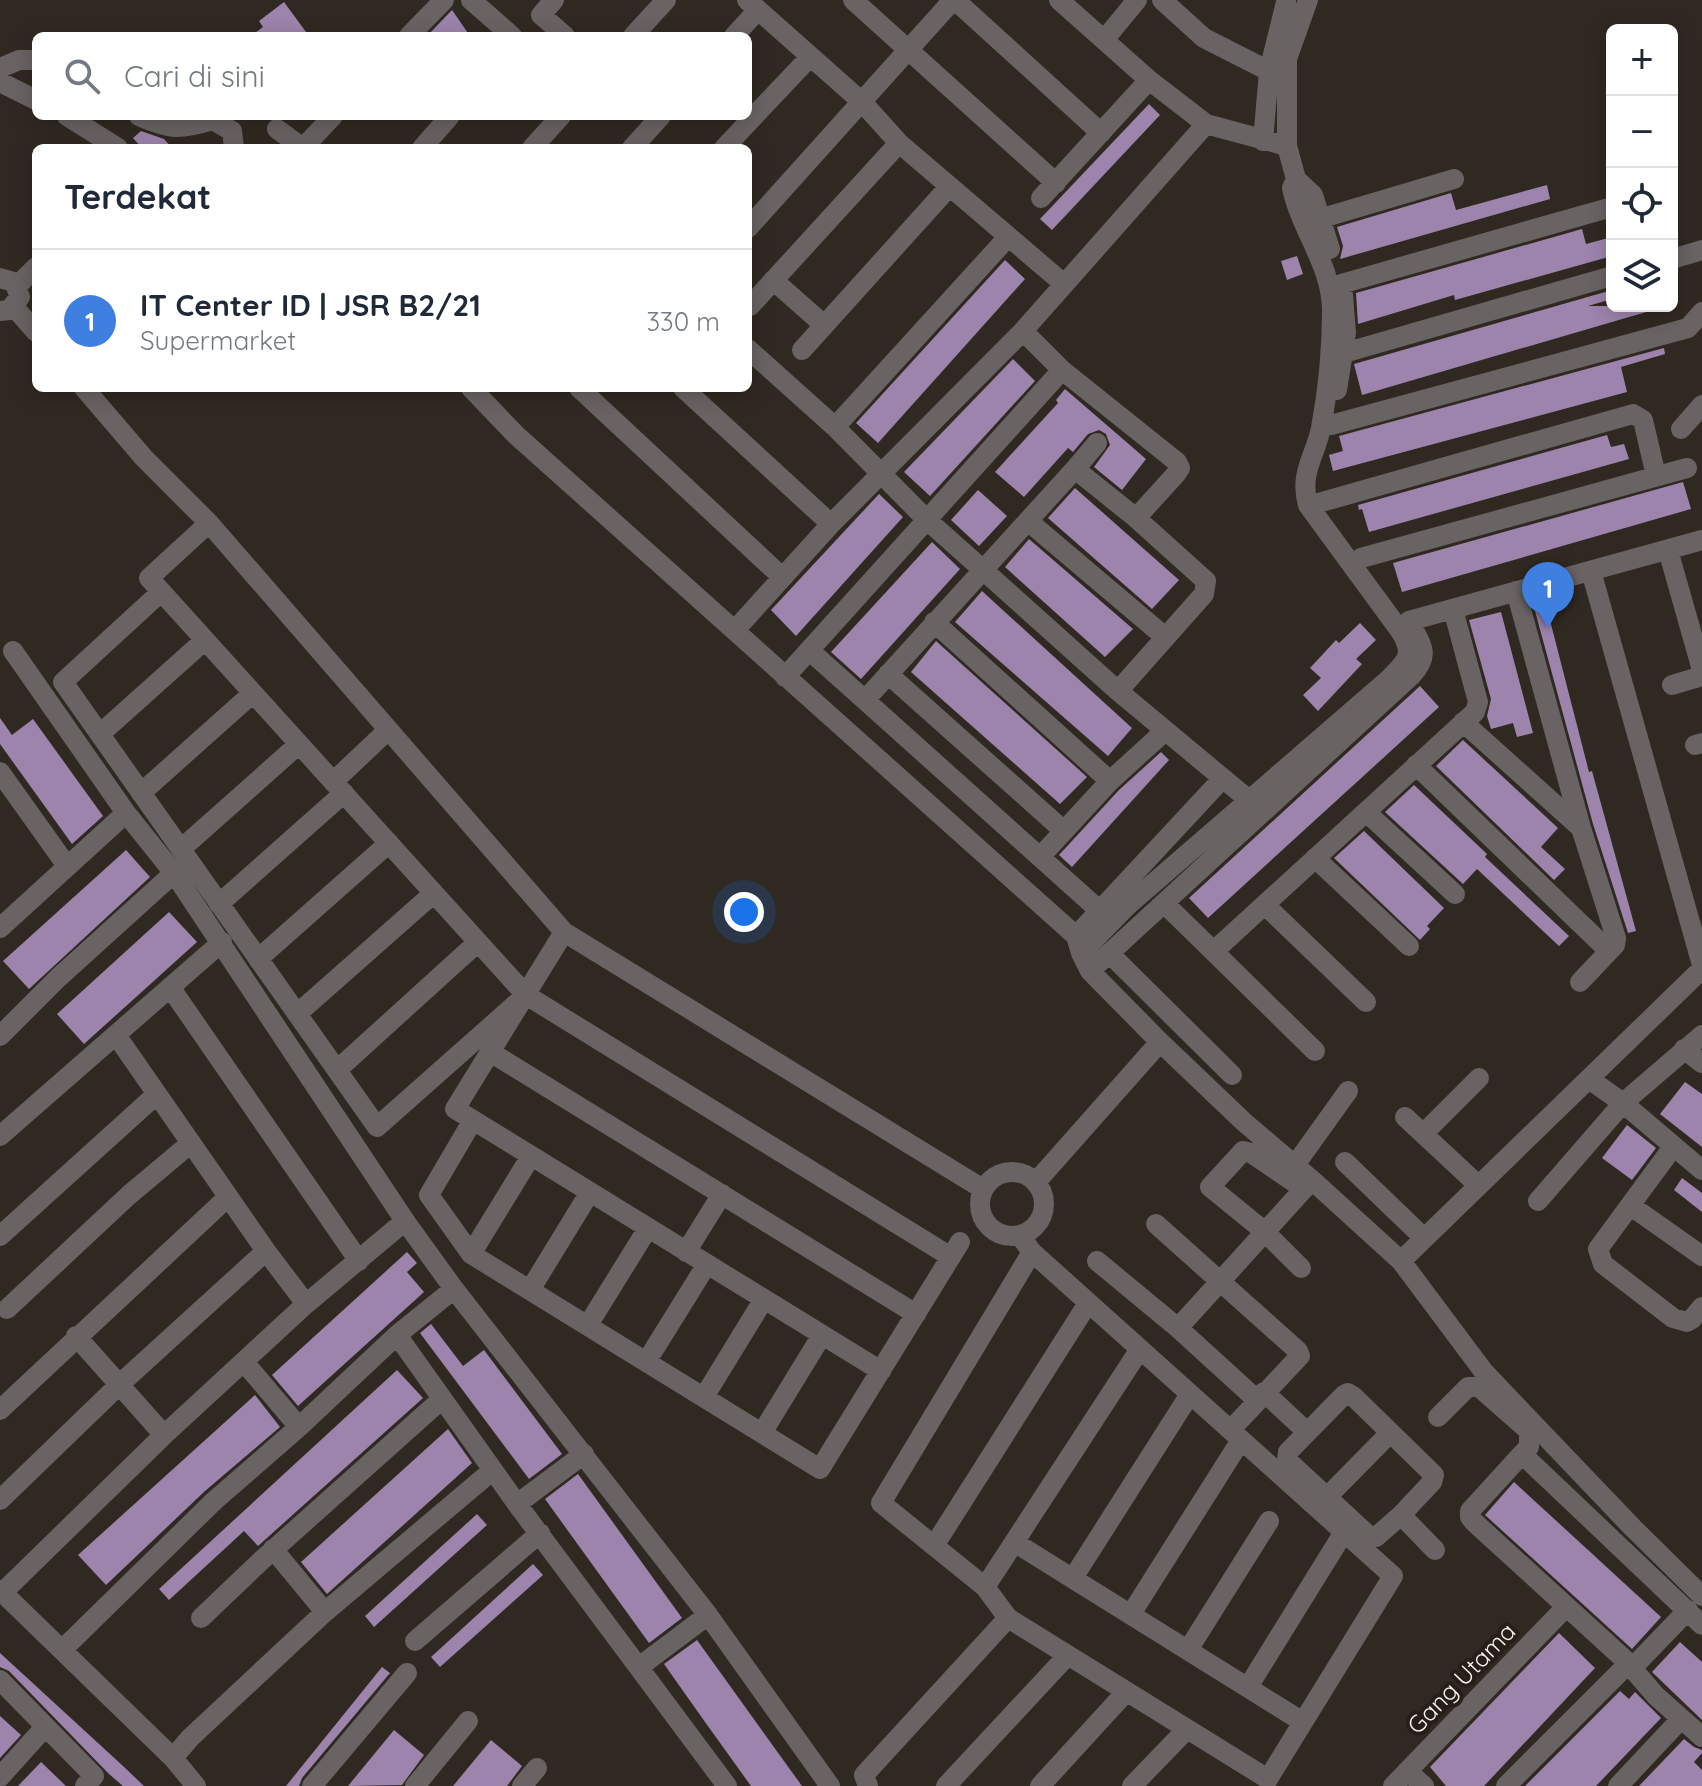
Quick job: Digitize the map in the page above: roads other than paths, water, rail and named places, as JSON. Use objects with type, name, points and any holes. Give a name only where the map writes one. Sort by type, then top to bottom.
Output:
[{"type":"street","points":[[413,32],[444,0]]},
{"type":"street","points":[[471,0],[507,32]]},
{"type":"street","points":[[637,32],[666,0]]},
{"type":"street","points":[[853,0],[1056,183]]},
{"type":"street","points":[[752,224],[954,0],[1101,133]]},
{"type":"street","points":[[1059,0],[1149,80],[1206,124],[1287,146]]},
{"type":"street","points":[[1104,40],[1137,0]]},
{"type":"street","points":[[1162,0],[1204,38],[1269,71]]},
{"type":"street","points":[[1263,141],[1269,71],[1296,1]]},
{"type":"street","points":[[1082,954],[1109,953],[1420,667],[1423,660],[1421,643],[1409,621],[1318,503],[1314,487],[1331,425],[1346,333],[1341,284],[1313,195],[1296,179],[1287,146],[1287,59],[1296,1]]},
{"type":"street","points":[[736,32],[752,5],[862,102],[899,143],[1064,284]]},
{"type":"street","points":[[526,32],[548,7],[563,32]]},
{"type":"street","points":[[752,118],[810,57]]},
{"type":"street","points":[[0,68],[19,60],[32,60]]},
{"type":"street","points":[[1041,198],[1149,80]]},
{"type":"street","points":[[0,82],[32,98]]},
{"type":"street","points":[[73,120],[112,144]]},
{"type":"street","points":[[148,120],[168,129],[188,128],[213,120],[232,131],[234,144]]},
{"type":"street","points":[[307,144],[329,120]]},
{"type":"street","points":[[426,144],[446,120]]},
{"type":"street","points":[[536,144],[557,120]]},
{"type":"street","points":[[636,144],[657,120]]},
{"type":"street","points":[[728,144],[750,120]]},
{"type":"street","points":[[735,630],[831,524],[1023,331],[1206,124]]},
{"type":"street","points":[[277,129],[298,144]]},
{"type":"street","points":[[752,304],[899,143]]},
{"type":"street","points":[[1082,954],[1127,906],[1389,679],[1409,654],[1407,641],[1308,505],[1303,489],[1320,431],[1332,307],[1329,280],[1316,244],[1295,204],[1292,188],[1296,179]]},
{"type":"street","points":[[1319,219],[1454,179]]},
{"type":"street","points":[[802,350],[949,187]]},
{"type":"street","points":[[1341,284],[1606,209]]},
{"type":"street","points":[[835,427],[1008,237]]},
{"type":"street","points":[[1678,257],[1702,250]]},
{"type":"street","points":[[32,271],[8,295],[32,327]]},
{"type":"street","points":[[1344,353],[1606,278]]},
{"type":"street","points":[[773,280],[824,325]]},
{"type":"street","points":[[1331,425],[1688,328],[1702,312]]},
{"type":"street","points":[[1023,331],[1062,370],[1177,462],[1180,468],[1176,474],[1136,518]]},
{"type":"street","points":[[752,353],[835,427],[927,520],[1118,691],[1249,800]]},
{"type":"street","points":[[785,677],[1062,370]]},
{"type":"street","points":[[87,392],[144,458],[209,523],[564,932],[983,1189]]},
{"type":"street","points":[[475,392],[516,435],[735,630],[1082,954],[1160,1042],[1244,1122],[1295,1165],[1308,1184]]},
{"type":"street","points":[[583,392],[782,577]]},
{"type":"street","points":[[687,392],[831,524]]},
{"type":"street","points":[[1681,429],[1702,405]]},
{"type":"street","points":[[1318,503],[1633,414],[1643,420],[1656,476]]},
{"type":"street","points":[[865,700],[1097,443]]},
{"type":"street","points":[[1361,558],[1687,468]]},
{"type":"street","points":[[1075,469],[1206,581],[1204,594],[1118,691]]},
{"type":"street","points":[[1028,521],[1165,637]]},
{"type":"street","points":[[209,523],[149,578],[526,995],[955,1250],[820,1469],[471,1254],[429,1195],[473,1120]]},
{"type":"street","points":[[1409,621],[1702,540]]},
{"type":"street","points":[[1668,550],[1702,673],[1672,685]]},
{"type":"street","points":[[1401,1261],[1702,967],[1591,571]]},
{"type":"street","points":[[1516,591],[1581,828],[1616,938],[1615,945],[1580,982]]},
{"type":"street","points":[[161,592],[63,682],[377,1127],[526,995]]},
{"type":"street","points":[[1214,951],[1475,712],[1478,704],[1453,609]]},
{"type":"street","points":[[934,622],[1110,781]]},
{"type":"street","points":[[100,734],[205,640]]},
{"type":"street","points":[[809,650],[1099,910]]},
{"type":"street","points":[[13,651],[126,813],[174,873],[222,942],[405,1221],[454,1289],[708,1615],[830,1786]]},
{"type":"street","points":[[888,674],[1064,831]]},
{"type":"street","points":[[141,793],[253,693]]},
{"type":"street","points":[[1463,722],[1581,828]]},
{"type":"street","points":[[219,904],[339,788],[388,730]]},
{"type":"street","points":[[1040,857],[1110,781],[1165,731]]},
{"type":"street","points":[[181,849],[299,744]]},
{"type":"street","points":[[1416,765],[1609,951]]},
{"type":"street","points":[[0,772],[67,866]]},
{"type":"street","points":[[1082,954],[1099,910],[1223,778]]},
{"type":"street","points":[[1366,812],[1455,894]]},
{"type":"street","points":[[0,928],[126,813]]},
{"type":"street","points":[[258,959],[389,843]]},
{"type":"street","points":[[1315,858],[1409,946]]},
{"type":"street","points":[[0,1036],[58,978],[174,873]]},
{"type":"street","points":[[297,1014],[434,893]]},
{"type":"street","points":[[1164,903],[1315,1051]]},
{"type":"street","points":[[1265,905],[1366,1002]]},
{"type":"street","points":[[564,932],[455,1109],[881,1371]]},
{"type":"street","points":[[0,1136],[222,942]]},
{"type":"street","points":[[337,1070],[478,942]]},
{"type":"street","points":[[1109,953],[1232,1075]]},
{"type":"street","points":[[170,987],[359,1261]]},
{"type":"street","points":[[116,1035],[306,1304]]},
{"type":"street","points":[[1538,1201],[1623,1103],[1702,1035]]},
{"type":"street","points":[[1036,1182],[1160,1042]]},
{"type":"street","points":[[1684,1049],[1702,1063]]},
{"type":"street","points":[[490,1052],[916,1314]]},
{"type":"street","points":[[1423,1134],[1479,1078]]},
{"type":"street","points":[[1589,1079],[1623,1103],[1702,1170]]},
{"type":"street","points":[[1295,1165],[1348,1091]]},
{"type":"street","points":[[0,1236],[157,1094]]},
{"type":"street","points":[[1405,1117],[1478,1185]]},
{"type":"street","points":[[7,1309],[129,1195],[191,1143]]},
{"type":"street","points":[[1673,1147],[1598,1249],[1600,1259],[1682,1322],[1692,1319],[1702,1307]]},
{"type":"street","points":[[1301,1268],[1264,1231],[1204,1183],[1243,1151],[1308,1184],[1401,1261],[1484,1372],[1633,1528],[1697,1610]]},
{"type":"street","points":[[471,1254],[531,1156]]},
{"type":"street","points":[[1345,1162],[1424,1238]]},
{"type":"street","points":[[983,1189],[979,1207],[986,1224],[1002,1235],[1026,1244],[1190,1394],[1239,1432],[1393,1576],[1268,1779],[1008,1618],[985,1587],[881,1503],[1026,1244],[1029,1232],[1042,1218],[1044,1199],[1036,1182],[1021,1173],[1004,1172],[988,1181],[983,1189]]},
{"type":"street","points":[[1178,1328],[1308,1184]]},
{"type":"street","points":[[530,1290],[590,1192]]},
{"type":"street","points":[[686,1252],[722,1194]]},
{"type":"street","points":[[0,1410],[228,1197]]},
{"type":"street","points":[[1631,1206],[1702,1256]]},
{"type":"street","points":[[196,1786],[173,1758],[2,1591],[306,1304],[405,1221]]},
{"type":"street","points":[[1131,1614],[1261,1396],[1300,1356],[1156,1224]]},
{"type":"street","points":[[588,1325],[648,1228]]},
{"type":"street","points":[[0,1500],[120,1384],[266,1251]]},
{"type":"street","points":[[1097,1261],[1307,1432]]},
{"type":"street","points":[[653,1351],[707,1264]]},
{"type":"street","points":[[62,1650],[214,1501],[397,1335],[454,1289]]},
{"type":"street","points":[[704,1397],[764,1299]]},
{"type":"street","points":[[934,1546],[1088,1303]]},
{"type":"street","points":[[397,1335],[517,1504],[727,1786]]},
{"type":"street","points":[[762,1433],[822,1335]]},
{"type":"street","points":[[76,1336],[164,1435]]},
{"type":"street","points":[[985,1587],[1140,1349]]},
{"type":"street","points":[[244,1362],[299,1427]]},
{"type":"street","points":[[1438,1417],[1468,1387],[1479,1387],[1529,1431],[1529,1447],[1470,1511],[1470,1517],[1702,1737]]},
{"type":"street","points":[[1348,1393],[1390,1433],[1434,1478],[1401,1515],[1374,1538],[1286,1458],[1307,1432],[1348,1393]]},
{"type":"street","points":[[1073,1578],[1190,1394]]},
{"type":"street","points":[[201,1618],[273,1549],[442,1399]]},
{"type":"street","points":[[1327,1497],[1390,1433]]},
{"type":"street","points":[[517,1504],[584,1454]]},
{"type":"street","points":[[1522,1454],[1697,1610]]},
{"type":"street","points":[[173,1758],[190,1738],[325,1612],[493,1470]]},
{"type":"street","points":[[1401,1515],[1435,1550]]},
{"type":"street","points":[[1188,1650],[1269,1521]]},
{"type":"street","points":[[1248,1687],[1344,1532]]},
{"type":"street","points":[[415,1641],[540,1533]]},
{"type":"street","points":[[1014,1542],[1303,1722]]},
{"type":"street","points":[[273,1549],[325,1612]]},
{"type":"street","name":"Gang Utama","points":[[1393,1786],[1566,1607]]},
{"type":"street","points":[[1628,1664],[1635,1665],[1697,1610]]},
{"type":"street","points":[[639,1667],[708,1615]]},
{"type":"street","points":[[868,1786],[864,1775],[1008,1618]]},
{"type":"street","points":[[946,1786],[1068,1655]]},
{"type":"street","points":[[1506,1786],[1628,1664]]},
{"type":"street","points":[[312,1786],[407,1673]]},
{"type":"street","points":[[0,1680],[94,1776],[85,1786]]},
{"type":"street","points":[[1040,1786],[1126,1692]]},
{"type":"street","points":[[1618,1786],[1681,1719]]},
{"type":"street","points":[[415,1786],[468,1721]]},
{"type":"street","points":[[0,1777],[45,1727]]},
{"type":"street","points":[[1132,1786],[1187,1729]]},
{"type":"street","points":[[522,1786],[537,1768]]},
{"type":"street","points":[[1407,1771],[1424,1786]]},
{"type":"place","name":"IT Center ID | JSR B2/21","points":[[1548,628]]}]
